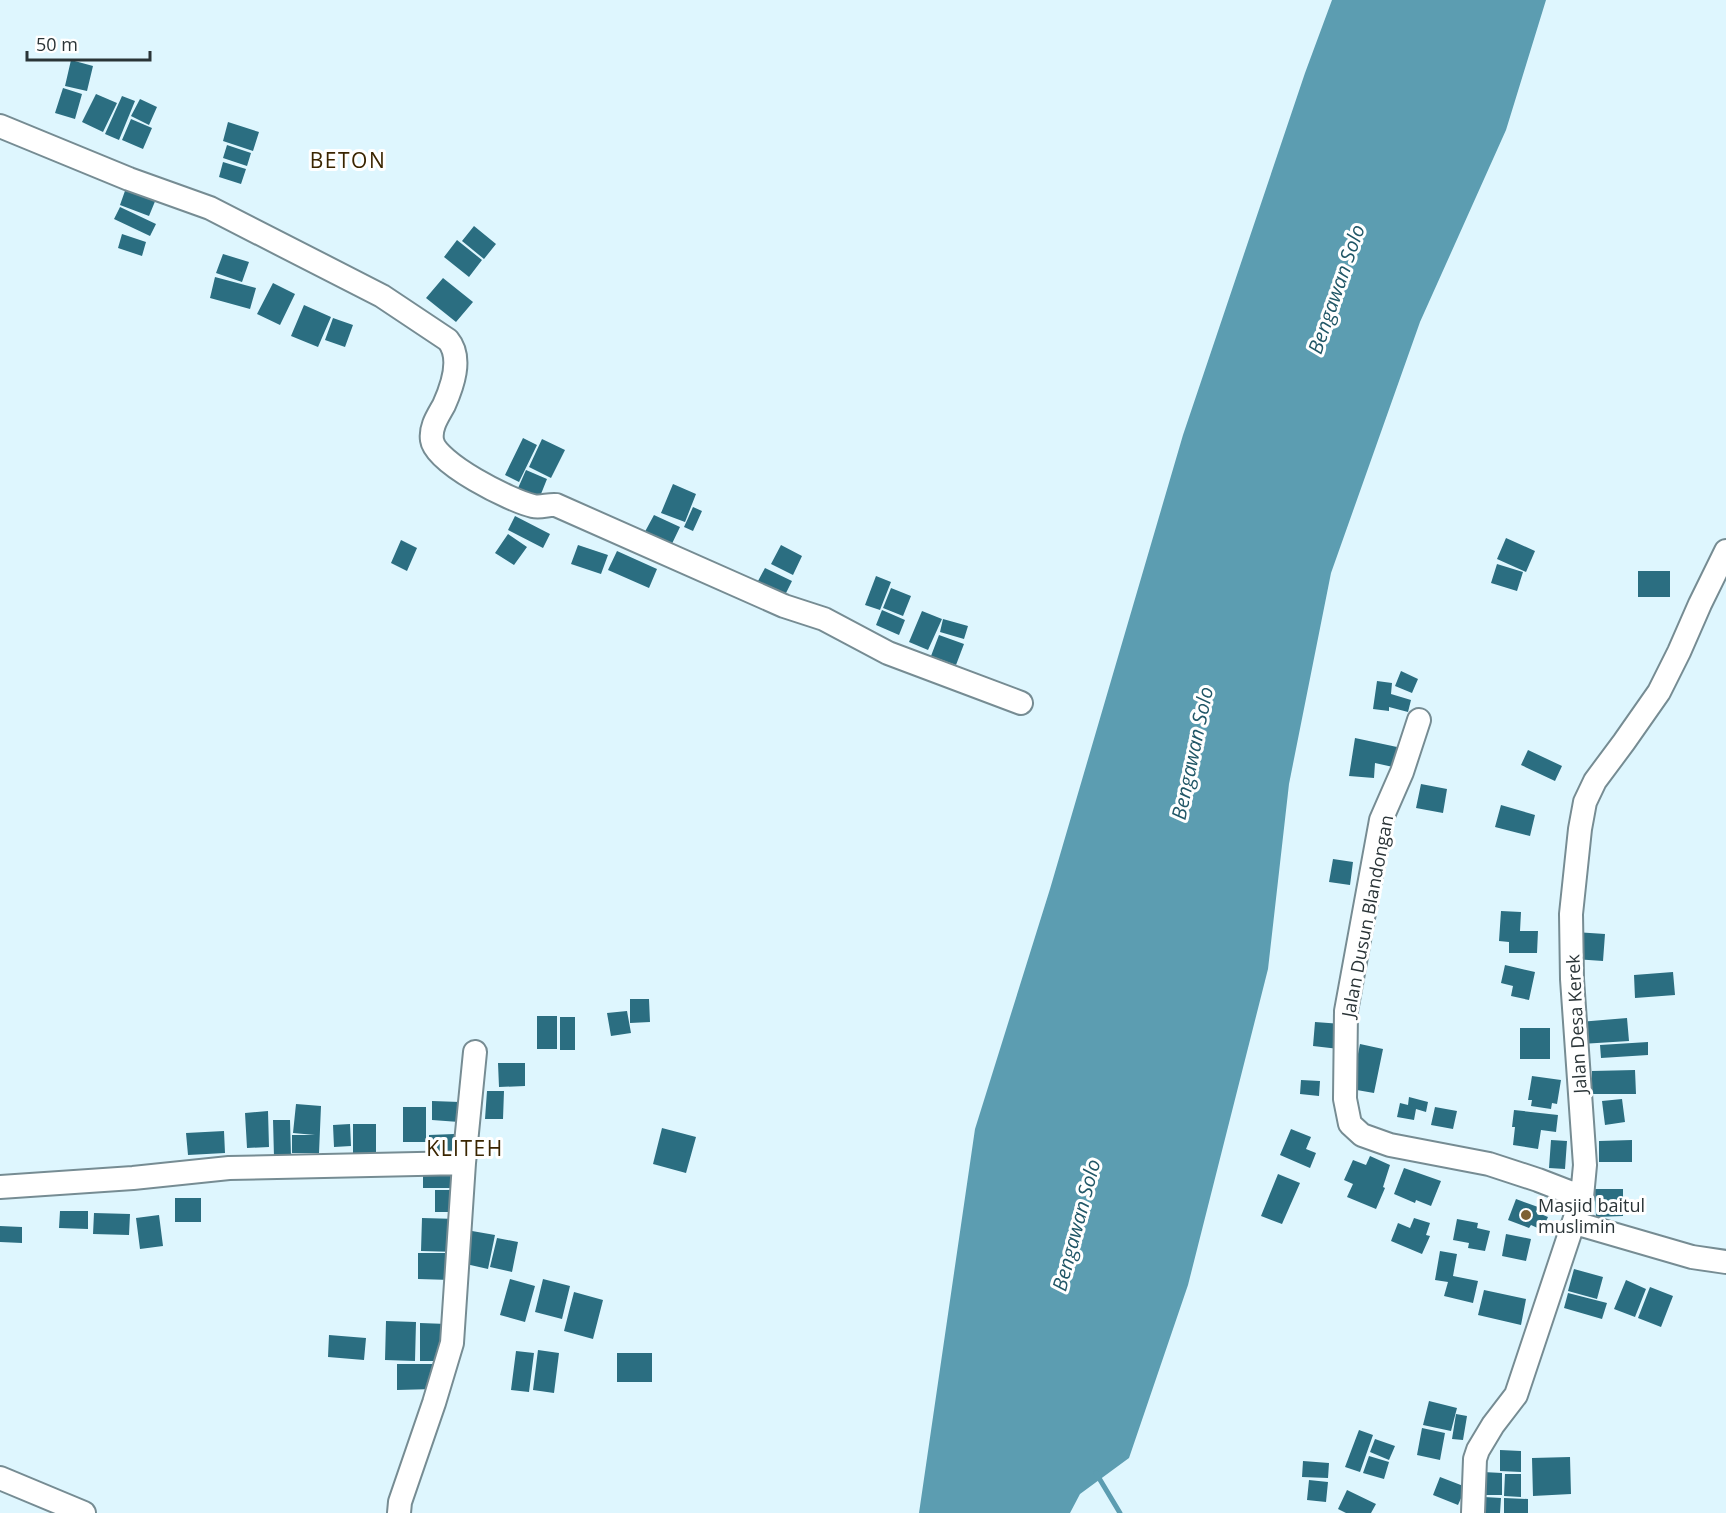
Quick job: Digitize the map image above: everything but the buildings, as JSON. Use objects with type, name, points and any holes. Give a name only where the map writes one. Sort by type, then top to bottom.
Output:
[{"type":"street","points":[[0,126],[210,208],[382,296],[448,340],[455,352],[454,375],[445,402],[432,429],[432,441],[438,453],[474,479],[535,507],[556,505],[784,606],[824,619],[888,653],[1021,703]]},
{"type":"street","name":"Jalan Desa Kerek","points":[[1473,1513],[1475,1459],[1478,1450],[1493,1425],[1516,1395],[1582,1197],[1585,1165],[1572,979],[1571,914],[1585,802],[1595,781],[1659,692],[1680,652],[1726,551]]},
{"type":"street","name":"Jalan Dusun Blandongan","points":[[1419,720],[1402,772],[1381,820],[1346,1011],[1345,1099],[1350,1124],[1362,1135],[1390,1145],[1489,1164],[1582,1197]]},
{"type":"street","points":[[399,1513],[400,1502],[452,1343],[464,1163],[475,1052]]},
{"type":"street","points":[[0,1188],[229,1168],[464,1163]]},
{"type":"street","points":[[1575,1223],[1692,1257],[1726,1262]]},
{"type":"street","points":[[0,1478],[84,1513]]},
{"type":"water","name":"Bengawan Solo","points":[[1332,0],[1546,0],[1506,130],[1420,322],[1331,573],[1289,784],[1268,969],[1188,1285],[1129,1458],[1080,1494],[1070,1513],[919,1513],[975,1129],[1050,889],[1183,435],[1305,73]]},
{"type":"waterway","points":[[1096,1473],[1120,1513]]},
{"type":"place","name":"Masjid baitul muslimin","points":[[1526,1215]]},
{"type":"district","name":"BETON","points":[[348,160]]},
{"type":"district","name":"KLITEH","points":[[465,1148]]}]
